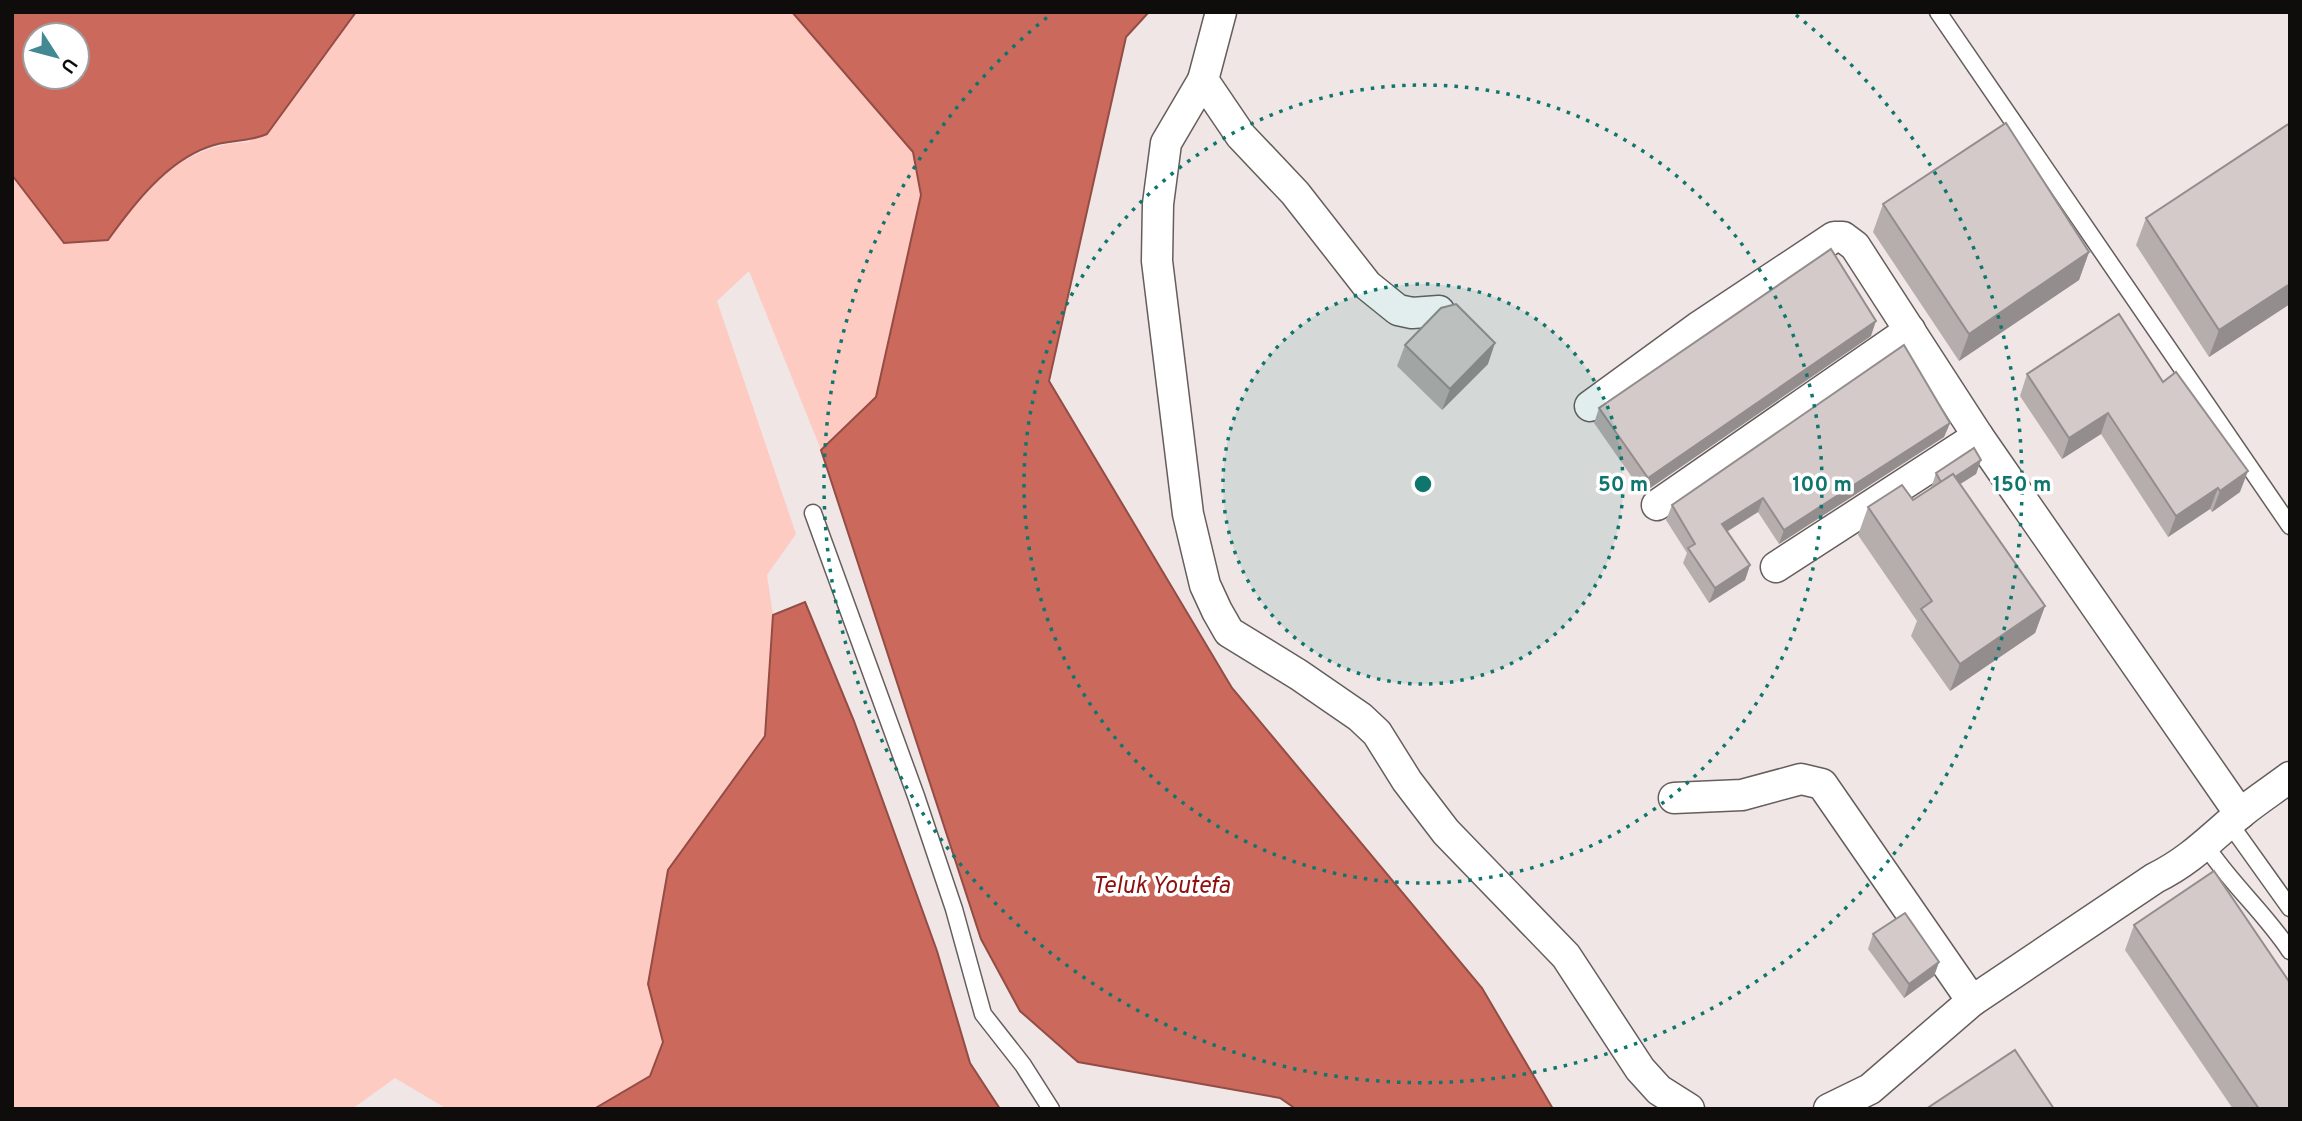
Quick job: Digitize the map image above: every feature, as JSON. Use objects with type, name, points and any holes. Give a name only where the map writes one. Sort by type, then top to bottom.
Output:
[{"type":"street","points":[[1221,12],[1203,80],[1166,143],[1158,204],[1157,261],[1188,514],[1205,585],[1229,632],[1309,682],[1360,717],[1377,733],[1407,781],[1446,832],[1566,956],[1640,1069],[1659,1090],[1689,1109]]},
{"type":"street","points":[[1203,80],[1241,136],[1295,193],[1367,285],[1398,310],[1412,313],[1440,311]]},
{"type":"street","points":[[1590,406],[1697,328],[1834,237],[1843,237],[1855,246],[1978,436],[2235,819]]},
{"type":"street","points":[[1657,505],[1910,330]]},
{"type":"street","points":[[1776,567],[1978,436]]},
{"type":"street","points":[[1829,1109],[1859,1099],[1972,1001],[2206,846],[2235,819],[2290,777]]},
{"type":"street","points":[[1674,798],[1742,795],[1801,779],[1822,784],[1972,1001]]},
{"type":"lane","points":[[1938,12],[2290,526]]},
{"type":"lane","points":[[813,513],[916,796],[974,977],[983,1014],[1023,1065],[1051,1109]]},
{"type":"lane","points":[[2235,819],[2290,908]]},
{"type":"lane","points":[[2206,846],[2225,874],[2268,920],[2290,951]]},
{"type":"shaded area","points":[[356,12],[792,12],[913,152],[921,195],[876,397],[821,450],[749,271],[717,301],[796,534],[767,575],[773,615],[765,736],[668,870],[648,984],[663,1042],[650,1076],[594,1109],[447,1109],[395,1078],[352,1109],[12,1109],[12,175],[64,243],[108,240],[151,187],[185,160],[226,144],[249,142]]},
{"type":"water","points":[[12,12],[356,12],[267,134],[208,147],[178,163],[140,199],[108,240],[64,243],[12,175]]},
{"type":"water","name":"Teluk Youtefa","points":[[792,12],[1149,12],[1126,37],[1049,381],[1232,688],[1482,988],[1553,1109],[1296,1109],[1280,1098],[1078,1062],[1020,1011],[981,939],[821,450],[876,397],[921,195],[913,152]]},
{"type":"water","points":[[805,602],[854,721],[937,951],[970,1063],[1000,1109],[594,1109],[650,1076],[663,1042],[648,984],[668,870],[765,736],[773,615]]},
{"type":"building","points":[[2006,123],[2089,252],[1969,334],[1883,204]]},
{"type":"building","points":[[2290,123],[2290,284],[2219,330],[2146,218]]},
{"type":"building","points":[[1831,249],[1876,321],[1648,478],[1599,408]]},
{"type":"building","points":[[1456,304],[1495,343],[1450,389],[1405,345],[1441,308]]},
{"type":"building","points":[[2119,314],[2163,382],[2176,372],[2248,471],[2220,491],[2218,488],[2176,516],[2108,413],[2069,438],[2027,374]]},
{"type":"building","points":[[1904,345],[1950,423],[1784,530],[1763,498],[1722,524],[1750,565],[1715,588],[1688,548],[1695,544],[1672,505]]},
{"type":"building","points":[[1974,448],[1981,460],[1955,477],[1953,474],[1941,482],[1936,473]]},
{"type":"building","points":[[1953,474],[2045,606],[1960,664],[1921,609],[1932,601],[1868,507],[1902,485],[1913,500]]},
{"type":"building","points":[[2214,871],[2290,983],[2290,1109],[2259,1109],[2134,925]]},
{"type":"building","points":[[1905,913],[1939,962],[1909,984],[1873,934]]},
{"type":"building","points":[[2015,1050],[2054,1109],[1926,1109]]}]
